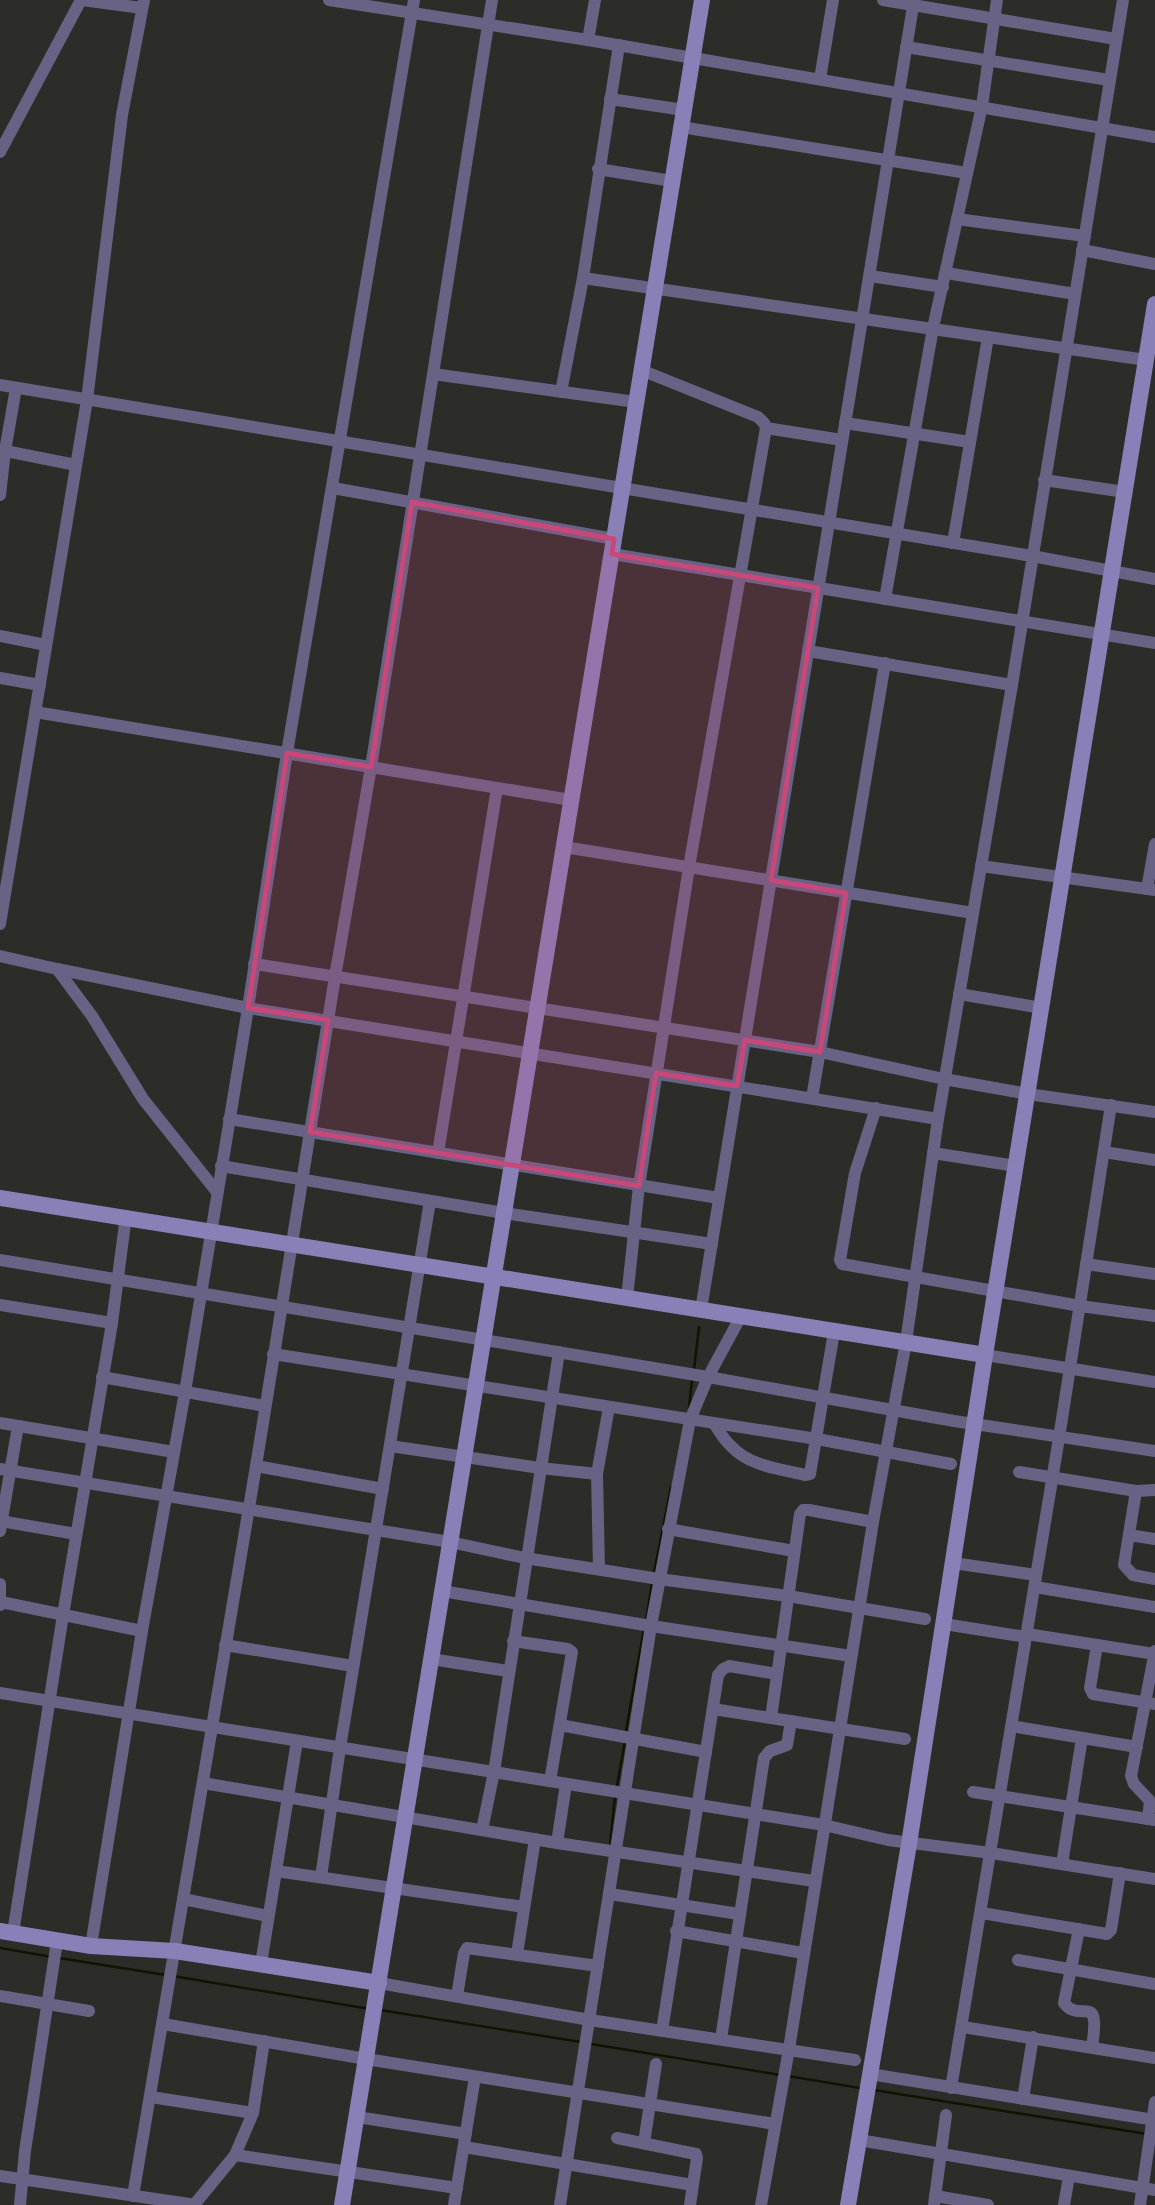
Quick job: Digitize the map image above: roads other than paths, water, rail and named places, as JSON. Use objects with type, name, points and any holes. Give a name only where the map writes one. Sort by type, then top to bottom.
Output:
[{"type":"main road","points":[[342,2205],[702,0]]},
{"type":"main road","points":[[848,2205],[909,1844],[1125,492],[1149,366],[1155,304]]},
{"type":"main road","points":[[0,1198],[985,1355]]},
{"type":"main road","points":[[7,1932],[91,1946],[175,1951],[379,1983]]},
{"type":"street","points":[[0,154],[82,0],[143,4],[122,115],[87,400],[0,924]]},
{"type":"street","points":[[329,0],[413,6],[488,24],[1155,137]]},
{"type":"street","points":[[133,2196],[371,767],[492,0]]},
{"type":"street","points":[[589,40],[595,0]]},
{"type":"street","points":[[820,79],[833,0]]},
{"type":"street","points":[[883,0],[914,3],[1116,39]]},
{"type":"street","points":[[885,599],[933,328],[982,106],[997,0]]},
{"type":"street","points":[[761,2205],[789,2049],[873,1522],[906,1342],[944,1079],[1012,685],[1123,0]]},
{"type":"street","points":[[701,1310],[914,3]]},
{"type":"street","points":[[91,1946],[413,6]]},
{"type":"street","points":[[561,392],[583,278],[619,45]]},
{"type":"street","points":[[906,47],[1110,80]]},
{"type":"street","points":[[610,99],[684,110]]},
{"type":"street","points":[[681,127],[967,173]]},
{"type":"street","points":[[598,169],[673,181]]},
{"type":"street","points":[[957,219],[1085,236]]},
{"type":"street","points":[[1082,250],[1155,264]]},
{"type":"street","points":[[946,273],[1075,294]]},
{"type":"street","points":[[870,276],[943,287]]},
{"type":"street","points":[[583,278],[1066,347],[1149,366]]},
{"type":"street","points":[[953,542],[988,337]]},
{"type":"street","points":[[627,1298],[633,1231],[663,1027],[766,428],[758,417],[642,370]]},
{"type":"street","points":[[433,374],[636,402]]},
{"type":"street","points":[[1,381],[16,388],[897,535],[1032,555],[1155,579]]},
{"type":"street","points":[[0,495],[3,451],[16,388]]},
{"type":"street","points":[[845,423],[970,442]]},
{"type":"street","points":[[766,428],[842,440]]},
{"type":"street","points":[[3,451],[76,464]]},
{"type":"street","points":[[1044,480],[1125,492]]},
{"type":"street","points":[[333,488],[412,502],[740,575],[1155,643]]},
{"type":"street","points":[[0,636],[46,645]]},
{"type":"street","points":[[808,651],[1012,685]]},
{"type":"street","points":[[812,1098],[885,663]]},
{"type":"street","points":[[0,678],[40,685]]},
{"type":"street","points":[[35,712],[571,800]]},
{"type":"street","points":[[438,1153],[497,788]]},
{"type":"street","points":[[981,866],[1151,890],[1155,844]]},
{"type":"street","points":[[564,847],[973,913]]},
{"type":"street","points":[[0,956],[248,1008],[938,1119]]},
{"type":"street","points":[[254,964],[820,1052],[944,1079],[1155,1112]]},
{"type":"street","points":[[57,970],[92,1016],[143,1099],[217,1192]]},
{"type":"street","points":[[959,994],[1042,1008]]},
{"type":"street","points":[[951,2088],[1053,1477],[1111,1105]]},
{"type":"street","points":[[876,1108],[855,1174],[840,1260],[842,1264],[1080,1306],[1155,1316]]},
{"type":"street","points":[[229,1119],[719,1198]]},
{"type":"street","points":[[1104,1152],[1155,1160]]},
{"type":"street","points":[[933,1153],[1016,1166]]},
{"type":"street","points":[[221,1166],[712,1244]]},
{"type":"street","points":[[321,1877],[430,1201]]},
{"type":"street","points":[[7,1932],[50,1701],[112,1323],[126,1216]]},
{"type":"street","points":[[0,1260],[1059,1438],[1155,1451]]},
{"type":"street","points":[[1086,1264],[1155,1274]]},
{"type":"street","points":[[0,1305],[112,1323]]},
{"type":"street","points":[[560,2205],[651,1626],[690,1420],[708,1377],[741,1316]]},
{"type":"street","points":[[714,1423],[732,1447],[746,1459],[770,1467],[810,1474],[834,1332]]},
{"type":"street","points":[[482,1830],[494,1772],[559,1352]]},
{"type":"street","points":[[273,1354],[817,1439],[951,1464]]},
{"type":"street","points":[[985,1355],[1155,1382]]},
{"type":"street","points":[[102,1377],[265,1406]]},
{"type":"street","points":[[599,1569],[597,1474],[610,1408]]},
{"type":"street","points":[[0,1423],[174,1451]]},
{"type":"street","points":[[18,1426],[5,1470],[0,1525],[76,1534]]},
{"type":"street","points":[[390,1446],[597,1474]]},
{"type":"street","points":[[256,1466],[383,1489]]},
{"type":"street","points":[[5,1470],[450,1542],[526,1558],[925,1619]]},
{"type":"street","points":[[1019,1472],[1136,1491],[1155,1490]]},
{"type":"street","points":[[1136,1491],[1124,1560],[1126,1569],[1133,1575],[1155,1579]]},
{"type":"street","points":[[771,1718],[800,1514],[803,1510],[873,1522]]},
{"type":"street","points":[[668,1529],[794,1551]]},
{"type":"street","points":[[1129,1535],[1155,1539]]},
{"type":"street","points":[[953,1563],[1155,1607]]},
{"type":"street","points":[[0,1584],[0,1604],[142,1631]]},
{"type":"street","points":[[443,1591],[852,1656]]},
{"type":"street","points":[[944,1624],[1155,1653],[1150,1703],[1136,1747],[1132,1781],[1150,1801],[1152,1819],[973,1793]]},
{"type":"street","points":[[513,1640],[568,1649],[572,1652],[550,1781]]},
{"type":"street","points":[[225,1645],[353,1666]]},
{"type":"street","points":[[1097,1645],[1090,1688],[1093,1695],[1150,1703]]},
{"type":"street","points":[[431,1659],[508,1671]]},
{"type":"street","points":[[662,2031],[718,1675],[730,1666],[777,1674]]},
{"type":"street","points":[[0,1693],[824,1825],[909,1844],[991,1853],[1155,1879]]},
{"type":"street","points":[[713,1709],[905,1739]]},
{"type":"street","points":[[720,2039],[764,1758],[770,1751],[787,1745],[792,1721]]},
{"type":"street","points":[[560,1725],[706,1752]]},
{"type":"street","points":[[1011,1726],[1136,1747]]},
{"type":"street","points":[[1062,1864],[1082,1738]]},
{"type":"street","points":[[261,1964],[297,1741]]},
{"type":"street","points":[[203,1783],[556,1843],[814,1881]]},
{"type":"street","points":[[556,1843],[566,1784]]},
{"type":"street","points":[[517,1954],[536,1839]]},
{"type":"street","points":[[276,1871],[524,1907]]},
{"type":"street","points":[[982,1913],[1106,1934],[1110,1932],[1120,1873]]},
{"type":"street","points":[[610,1894],[739,1913]]},
{"type":"street","points":[[183,1899],[268,1916]]},
{"type":"street","points":[[1079,1929],[1065,2003],[1068,2008],[1090,2012],[1094,2016],[1092,2047]]},
{"type":"street","points":[[677,1931],[803,1953]]},
{"type":"street","points":[[20,2205],[25,2151],[57,1941]]},
{"type":"street","points":[[457,1996],[467,1948],[598,1966]]},
{"type":"street","points":[[1018,1960],[1155,1984]]},
{"type":"street","points":[[379,1983],[590,2020],[855,2060]]},
{"type":"street","points":[[0,1996],[89,2011]]},
{"type":"street","points":[[163,2024],[775,2124]]},
{"type":"street","points":[[963,2027],[1155,2057]]},
{"type":"street","points":[[1023,2099],[1033,2037]]},
{"type":"street","points":[[0,2176],[195,2205],[235,2155],[253,2113],[264,2041]]},
{"type":"street","points":[[644,2143],[656,2064]]},
{"type":"street","points":[[454,2205],[475,2077]]},
{"type":"street","points":[[869,2079],[951,2088],[1154,2119]]},
{"type":"street","points":[[151,2097],[253,2113]]},
{"type":"street","points":[[1140,2205],[1148,2189],[1155,2102]]},
{"type":"street","points":[[946,2115],[934,2200],[988,2205]]},
{"type":"street","points":[[357,2117],[466,2134]]},
{"type":"street","points":[[617,2138],[696,2154],[690,2205]]},
{"type":"street","points":[[859,2140],[1148,2189]]},
{"type":"street","points":[[464,2147],[693,2185]]},
{"type":"street","points":[[235,2155],[457,2188]]},
{"type":"street","points":[[1064,2205],[1069,2176]]},
{"type":"waterway","points":[[694,1370],[699,1327]]},
{"type":"waterway","points":[[689,1408],[692,1380]]},
{"type":"waterway","points":[[654,1573],[671,1487]]},
{"type":"waterway","points":[[646,1621],[652,1583]]},
{"type":"waterway","points":[[626,1731],[644,1628]]},
{"type":"waterway","points":[[617,1786],[625,1741]]},
{"type":"waterway","points":[[610,1846],[615,1796]]},
{"type":"waterway","points":[[0,1948],[52,1957]]},
{"type":"waterway","points":[[59,1958],[166,1975]]},
{"type":"waterway","points":[[173,1976],[370,2009]]},
{"type":"waterway","points":[[380,2010],[581,2042]]},
{"type":"waterway","points":[[591,2044],[781,2075]]},
{"type":"waterway","points":[[788,2076],[860,2088]]},
{"type":"waterway","points":[[874,2090],[1147,2134]]}]
